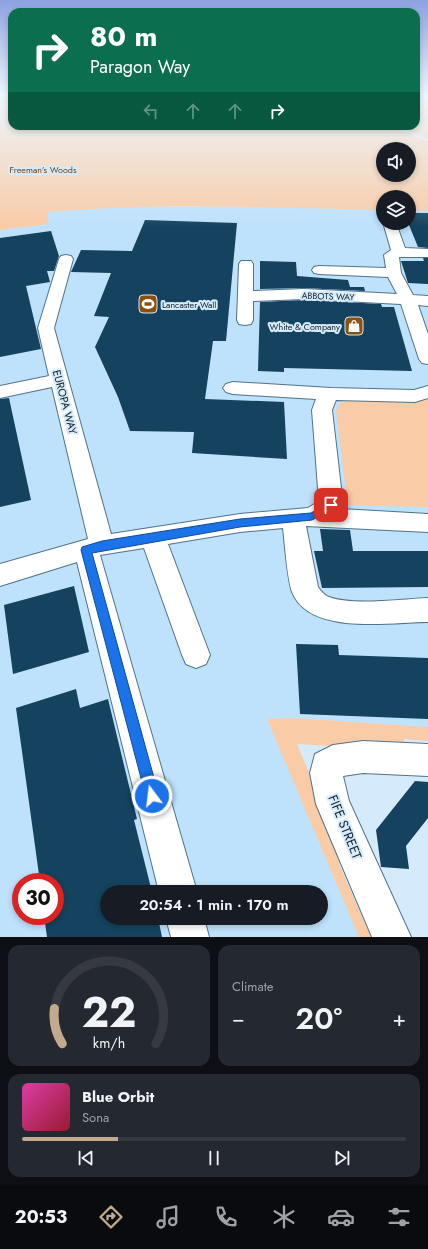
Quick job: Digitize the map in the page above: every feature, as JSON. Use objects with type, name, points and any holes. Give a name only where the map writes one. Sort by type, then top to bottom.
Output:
[{"type":"street","points":[[391,230],[399,252]]},
{"type":"street","points":[[428,253],[399,252],[391,255],[394,273],[408,300],[428,359]]},
{"type":"street","name":"EUROPA WAY","points":[[66,259],[46,328],[59,380],[94,548],[176,885]]},
{"type":"street","points":[[245,320],[247,296],[246,264]]},
{"type":"street","points":[[318,270],[394,273]]},
{"type":"street","name":"ABBOTS WAY","points":[[247,296],[304,294],[428,301]]},
{"type":"street","points":[[0,392],[59,380]]},
{"type":"street","points":[[233,388],[331,394],[415,396],[428,392]]},
{"type":"street","points":[[303,517],[331,505],[322,410],[324,402],[331,394]]},
{"type":"street","points":[[0,575],[94,548],[240,523],[303,517],[428,523]]},
{"type":"street","points":[[303,517],[305,591],[312,600],[322,607],[342,611],[428,610]]},
{"type":"street","points":[[154,537],[196,655]]},
{"type":"street","name":"FIFE STREET","points":[[392,937],[333,804],[326,773],[327,766],[333,761],[363,757],[428,760]]},
{"type":"street","points":[[187,925],[190,937]]},
{"type":"shaded area","points":[[107,207],[289,207],[376,210],[376,230],[416,230],[416,210],[428,211],[428,727],[293,718],[267,719],[359,937],[0,937],[0,230],[47,224],[48,212]]},
{"type":"green space","name":"Freeman's Woods","points":[[0,140],[425,140],[428,141],[428,211],[416,210],[416,190],[376,190],[376,210],[174,206],[48,212],[48,224],[0,230]]},
{"type":"green space","points":[[352,399],[428,400],[428,507],[348,505],[336,410],[341,402]]},
{"type":"green space","points":[[293,718],[428,727],[428,741],[404,739],[403,750],[297,744],[344,857],[339,864],[371,937],[359,937],[267,719]]},
{"type":"building","points":[[416,213],[428,213],[428,248],[418,247],[411,230],[416,230]]},
{"type":"building","points":[[145,220],[237,223],[226,341],[213,341],[205,399],[284,402],[287,459],[192,453],[194,432],[130,431],[118,397],[95,347],[109,317],[94,316],[111,273],[71,272],[81,250],[132,251]]},
{"type":"building","points":[[51,231],[59,256],[54,271],[47,271],[50,282],[26,286],[41,349],[0,357],[0,238]]},
{"type":"building","points":[[423,258],[428,258],[428,284],[408,283],[401,261],[424,261]]},
{"type":"building","points":[[260,261],[296,262],[297,276],[348,280],[350,287],[364,287],[365,291],[304,288],[260,289]]},
{"type":"building","points":[[304,300],[381,304],[382,307],[394,307],[412,371],[284,368],[284,372],[258,371],[260,302]]},
{"type":"building","points":[[9,398],[31,500],[0,507],[0,399]]},
{"type":"building","points":[[320,529],[350,530],[353,551],[428,551],[428,587],[322,588],[314,551],[323,551]]},
{"type":"building","points":[[74,586],[89,652],[13,674],[4,605]]},
{"type":"building","points":[[296,644],[338,645],[339,655],[428,658],[428,719],[300,714]]},
{"type":"building","points":[[76,689],[80,708],[108,699],[137,819],[134,820],[150,885],[100,885],[100,925],[159,925],[162,937],[47,937],[45,925],[64,925],[64,873],[39,873],[16,708]]},
{"type":"building","points":[[415,781],[428,782],[428,818],[406,846],[409,869],[381,867],[376,830]]},
{"type":"place","name":"Lancaster Wall","points":[[148,304]]},
{"type":"place","name":"White & Company","points":[[354,326]]},
{"type":"route","points":[[152,796],[86,550],[102,545],[240,523],[312,516],[331,505]]}]
